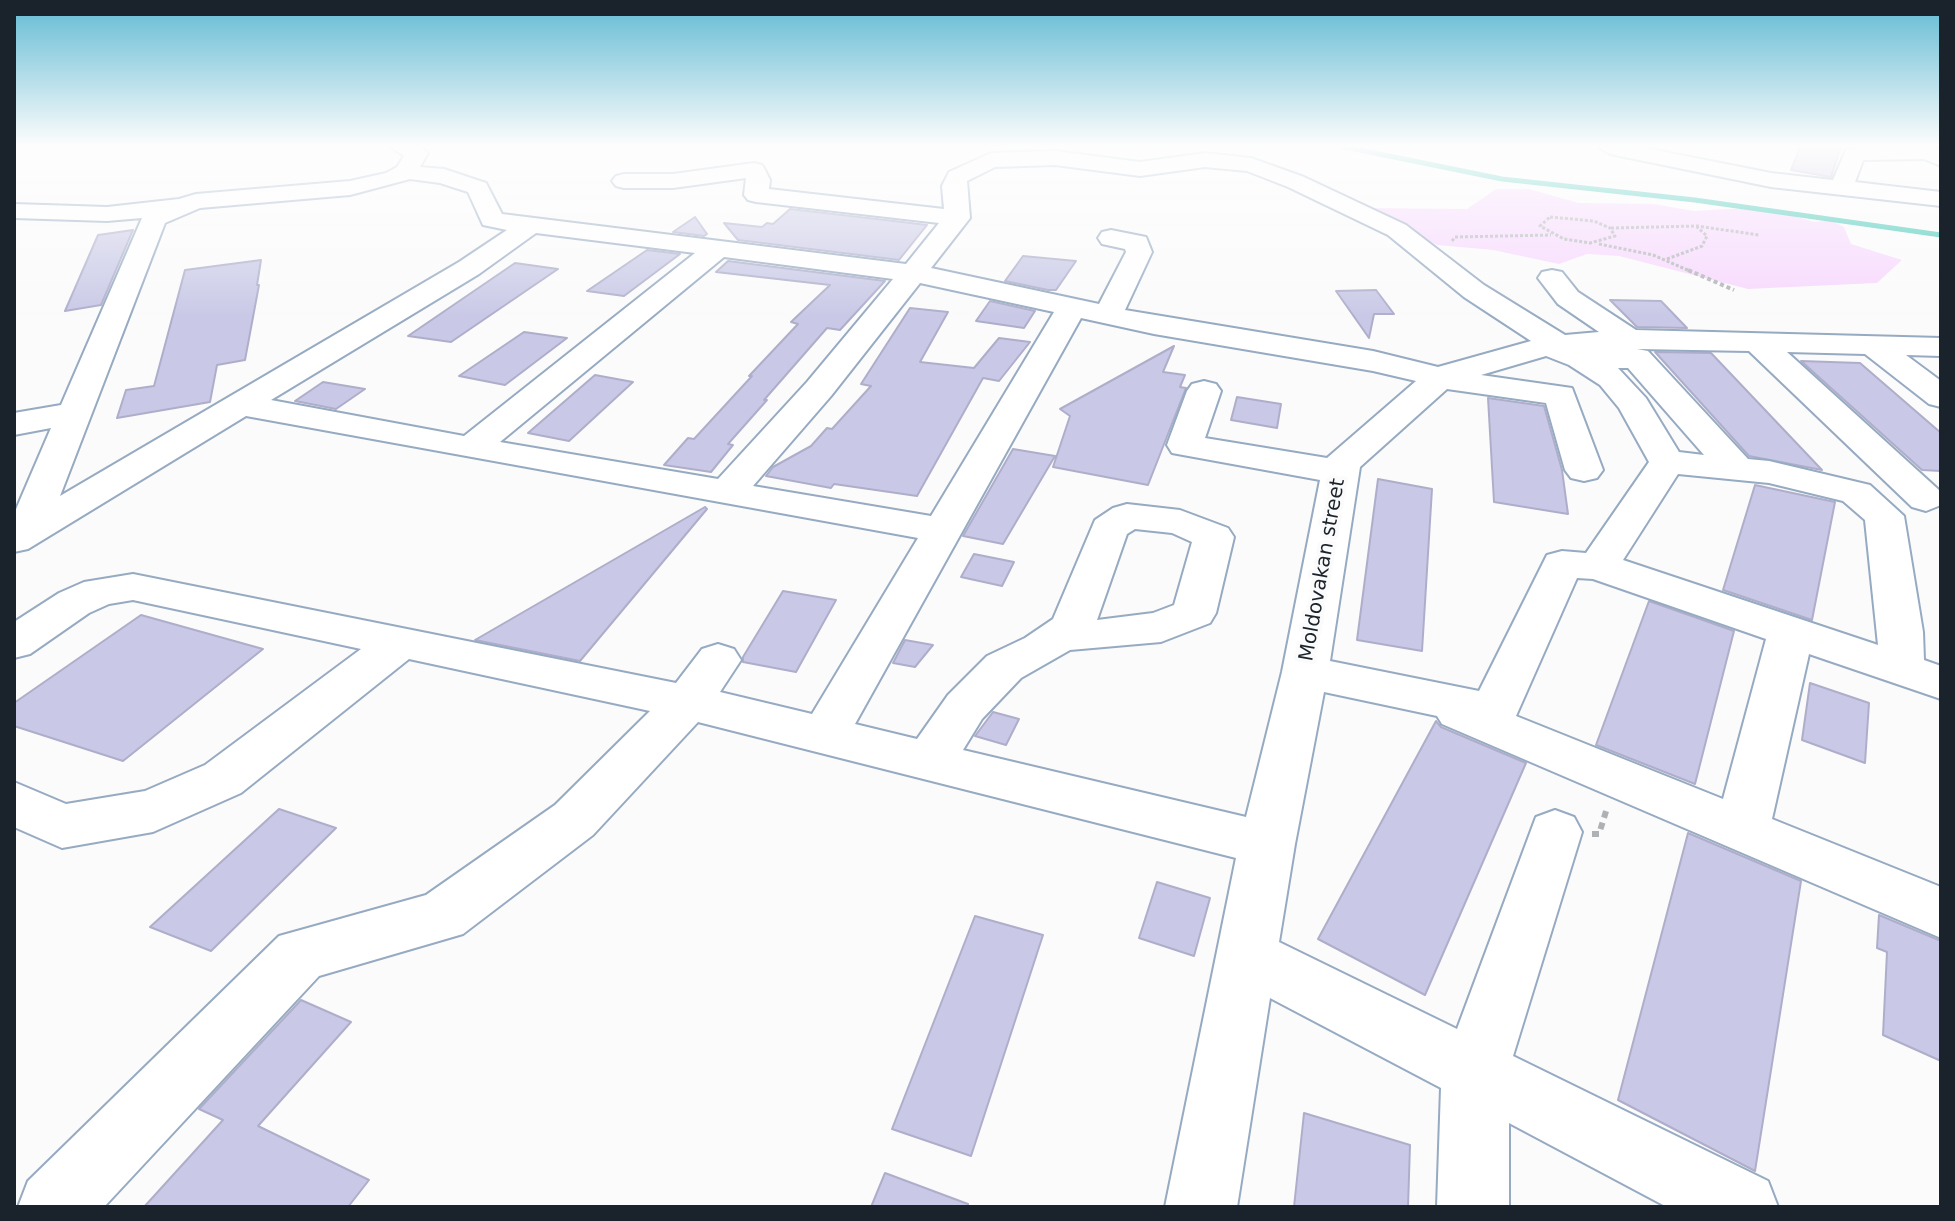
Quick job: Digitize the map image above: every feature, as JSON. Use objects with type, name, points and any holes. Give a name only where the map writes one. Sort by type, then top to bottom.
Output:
[{"type":"street","points":[[20,536],[75,413],[154,218],[188,204]]},
{"type":"street","points":[[485,204],[492,220],[914,273],[1090,311],[1458,370]]},
{"type":"street","points":[[834,204],[957,218]]},
{"type":"street","points":[[727,492],[819,389],[914,273],[957,218],[956,204]]},
{"type":"street","points":[[1342,204],[1397,230],[1474,291],[1612,378],[1634,405],[1667,462]]},
{"type":"street","points":[[14,211],[107,214],[183,206]]},
{"type":"street","points":[[20,536],[469,268],[531,225]]},
{"type":"street","points":[[825,734],[942,530],[1090,311],[1139,252],[1137,243],[1111,238]]},
{"type":"street","points":[[471,448],[719,248]]},
{"type":"street","points":[[1552,278],[1568,298],[1629,339]]},
{"type":"street","points":[[1320,326],[1452,352],[1464,383],[1560,395],[1584,470]]},
{"type":"street","name":"Moldovakan street","points":[[1201,1207],[1267,844],[1305,672],[1342,464],[1458,370],[1562,349],[1629,339],[1941,347]]},
{"type":"street","points":[[1757,342],[1933,500]]},
{"type":"street","points":[[1872,345],[1941,397]]},
{"type":"street","points":[[1562,349],[1637,358],[1737,469]]},
{"type":"street","points":[[1204,391],[1185,445],[1341,472]]},
{"type":"street","points":[[241,405],[942,530]]},
{"type":"street","points":[[14,424],[75,413]]},
{"type":"street","points":[[1667,462],[1769,472],[1856,493],[1933,500]]},
{"type":"street","points":[[1598,566],[1667,462]]},
{"type":"street","points":[[1856,493],[1884,516],[1900,632],[1921,676]]},
{"type":"street","points":[[1305,672],[1494,711],[1562,564],[1598,566],[1921,676]]},
{"type":"street","points":[[14,643],[74,603],[99,592],[133,587],[399,644],[703,681],[825,734],[1267,844]]},
{"type":"street","points":[[1742,829],[1791,632]]},
{"type":"street","points":[[930,760],[965,707],[1004,667],[1060,635]]},
{"type":"street","points":[[14,803],[62,826],[153,811],[223,779],[399,644]]},
{"type":"street","points":[[54,1207],[300,955],[442,916],[574,820],[703,681]]},
{"type":"street","points":[[1418,696],[1941,913]]},
{"type":"street","points":[[1473,1207],[1475,1072],[1555,832]]},
{"type":"street","points":[[1248,956],[1742,1207]]},
{"type":"path","points":[[1552,235],[1540,226],[1543,220],[1570,217],[1610,228],[1697,226],[1759,235]]},
{"type":"path","points":[[1666,259],[1702,246],[1707,236],[1697,226]]},
{"type":"path","points":[[1590,243],[1610,240],[1615,236],[1610,228]]},
{"type":"path","points":[[1445,266],[1463,264],[1453,249],[1452,240],[1455,237],[1552,235],[1666,259],[1734,290]]},
{"type":"shaded area","points":[[1474,204],[1653,204],[1694,211],[1745,208],[1777,211],[1814,222],[1830,220],[1844,227],[1851,244],[1902,260],[1877,283],[1748,289],[1619,256],[1587,254],[1559,264],[1493,250],[1437,245],[1365,208],[1467,209]]},
{"type":"building","points":[[790,209],[927,225],[899,260],[738,240],[724,223],[762,227],[767,223],[773,224]]},
{"type":"building","points":[[695,217],[707,234],[673,232]]},
{"type":"building","points":[[133,230],[101,305],[65,311],[98,235]]},
{"type":"building","points":[[647,250],[680,254],[624,296],[587,291]]},
{"type":"building","points":[[1023,256],[1076,261],[1056,290],[1048,290],[1005,281]]},
{"type":"building","points":[[261,260],[245,360],[217,365],[210,402],[117,418],[126,390],[154,386],[185,270]]},
{"type":"building","points":[[728,261],[885,281],[840,330],[827,328],[728,444],[733,445],[711,472],[664,465],[688,438],[694,439],[798,324],[791,322],[830,285],[716,272]]},
{"type":"building","points":[[515,263],[558,269],[451,342],[408,336]]},
{"type":"building","points":[[1376,290],[1394,314],[1374,314],[1369,338],[1336,291]]},
{"type":"building","points":[[1610,300],[1661,301],[1687,328],[1637,327]]},
{"type":"building","points":[[990,301],[1035,311],[1024,328],[976,321]]},
{"type":"building","points":[[910,308],[948,312],[920,362],[974,368],[999,338],[1030,342],[999,381],[983,378],[917,496],[834,484],[831,488],[766,476],[773,467],[811,446],[827,428],[832,429],[871,386],[861,384]]},
{"type":"building","points":[[524,332],[567,338],[505,385],[459,376]]},
{"type":"building","points":[[1174,346],[1163,372],[1185,375],[1180,387],[1186,388],[1148,485],[1053,467],[1070,416],[1060,409]]},
{"type":"building","points":[[1655,352],[1711,353],[1822,470],[1749,456]]},
{"type":"building","points":[[1801,361],[1860,363],[1941,433],[1941,471],[1922,470]]},
{"type":"building","points":[[595,375],[633,382],[569,441],[528,433]]},
{"type":"building","points":[[323,382],[365,389],[336,409],[295,401]]},
{"type":"building","points":[[1237,397],[1281,404],[1277,428],[1231,420]]},
{"type":"building","points":[[1488,398],[1544,406],[1562,470],[1568,514],[1494,502]]},
{"type":"building","points":[[1013,449],[1055,456],[1003,544],[963,536]]},
{"type":"building","points":[[1378,479],[1432,489],[1422,651],[1357,640]]},
{"type":"building","points":[[1755,485],[1835,502],[1812,620],[1723,590]]},
{"type":"building","points":[[705,507],[707,509],[580,661],[475,640]]},
{"type":"building","points":[[974,554],[1014,562],[1002,586],[961,577]]},
{"type":"building","points":[[783,591],[836,600],[796,672],[743,662],[743,657]]},
{"type":"building","points":[[1649,601],[1734,631],[1695,784],[1596,745]]},
{"type":"building","points":[[141,615],[263,649],[123,761],[14,726],[14,703]]},
{"type":"building","points":[[905,640],[933,645],[915,667],[893,663]]},
{"type":"building","points":[[1810,683],[1869,703],[1865,763],[1802,740]]},
{"type":"building","points":[[993,712],[1019,719],[1006,745],[975,736]]},
{"type":"building","points":[[1436,721],[1441,727],[1526,763],[1425,995],[1318,939]]},
{"type":"building","points":[[279,809],[336,828],[211,951],[150,927]]},
{"type":"building","points":[[1688,833],[1801,881],[1755,1171],[1618,1100]]},
{"type":"building","points":[[1157,882],[1210,898],[1194,956],[1139,938]]},
{"type":"building","points":[[1879,915],[1941,941],[1941,1061],[1883,1035],[1887,952],[1877,948]]},
{"type":"building","points":[[975,916],[1043,935],[971,1156],[892,1129]]},
{"type":"building","points":[[301,1000],[351,1022],[258,1126],[369,1180],[348,1207],[144,1207],[223,1120],[199,1109]]},
{"type":"building","points":[[1304,1113],[1410,1145],[1408,1207],[1294,1207]]},
{"type":"building","points":[[885,1173],[968,1204],[968,1207],[871,1207]]},
{"type":"waterway","points":[[1723,204],[1941,235]]}]
